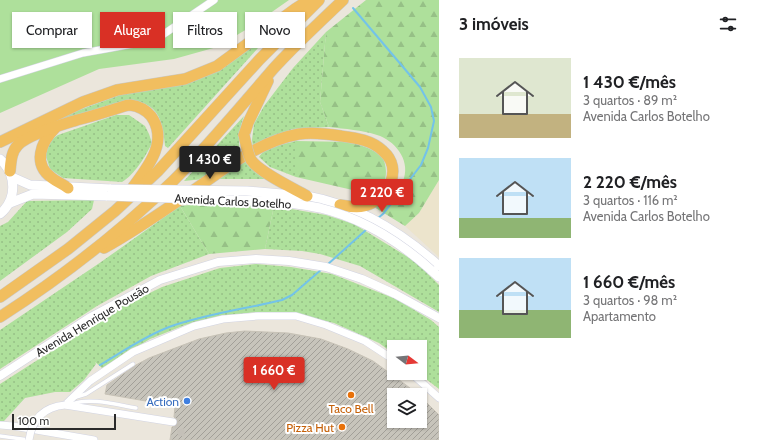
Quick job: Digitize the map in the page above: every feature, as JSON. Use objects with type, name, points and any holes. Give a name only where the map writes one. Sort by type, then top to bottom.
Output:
[{"type":"highway","points":[[0,142],[103,94],[117,90],[185,79],[217,66],[309,0]]},
{"type":"highway","points":[[0,297],[68,248],[115,211],[158,171],[260,59],[319,0]]},
{"type":"highway","points":[[80,262],[138,214],[174,180],[204,149],[274,68],[343,0]]},
{"type":"highway","points":[[274,68],[248,123],[244,135],[246,148],[252,160],[258,166],[274,178],[307,196]]},
{"type":"highway","points":[[11,174],[13,153],[18,146],[26,140],[56,126],[130,105],[142,108],[148,112],[154,120],[157,128],[158,142],[154,155],[147,169],[115,211]]},
{"type":"highway","points":[[56,126],[48,134],[42,147],[40,160],[50,177],[68,188]]},
{"type":"highway","points":[[0,317],[80,262],[135,231],[217,174],[251,153],[273,142],[300,134],[322,133],[356,138],[379,146],[387,154],[393,166],[391,180],[386,193],[376,201],[363,206],[340,205]]},
{"type":"main road","points":[[0,159],[11,174],[13,186],[10,203],[0,214]]},
{"type":"main road","name":"Avenida Carlos Botelho","points":[[11,174],[30,185],[109,192],[282,202],[321,208],[347,217],[384,236],[436,267]]},
{"type":"main road","name":"Avenida Carlos Botelho","points":[[10,203],[33,194],[109,192],[247,191],[307,196],[340,205],[369,218],[396,233],[417,246],[436,267],[439,277]]},
{"type":"street","points":[[0,79],[83,53],[155,40],[214,0]]},
{"type":"street","name":"Avenida Henrique Pousão","points":[[0,376],[90,318],[160,280],[218,262],[256,259],[289,261],[326,267],[362,279],[395,294],[439,318]]},
{"type":"street","points":[[69,403],[90,381],[133,352],[194,326],[223,319],[258,316],[296,316],[326,325],[365,341],[387,355]]},
{"type":"street","points":[[419,380],[439,398]]},
{"type":"street","points":[[28,440],[32,427],[42,414],[56,406],[69,403],[173,422]]},
{"type":"street","points":[[0,425],[94,440]]},
{"type":"lane","points":[[69,403],[133,364]]},
{"type":"lane","points":[[69,403],[90,401],[136,408]]},
{"type":"lane","points":[[0,436],[28,440]]},
{"type":"shaded area","points":[[439,180],[439,257],[405,226],[419,213]]},
{"type":"green space","points":[[0,0],[289,0],[272,12],[245,12],[245,30],[237,35],[237,12],[173,12],[173,48],[213,48],[174,59],[99,69],[0,113]]},
{"type":"green space","points":[[366,0],[439,0],[439,180],[419,213],[405,226],[374,207],[394,193],[403,180],[405,164],[399,151],[389,141],[377,135],[329,127],[320,102],[326,32]]},
{"type":"green space","points":[[326,32],[320,102],[329,127],[293,129],[273,136],[253,147],[252,140],[254,124],[264,106],[293,68]]},
{"type":"green space","points":[[246,48],[258,48],[168,148],[165,146],[162,126],[156,112],[145,104],[137,102],[119,102],[46,126],[39,125],[128,92],[154,88]]},
{"type":"green space","points":[[116,115],[129,115],[145,126],[152,143],[139,165],[131,175],[122,182],[63,178],[50,169],[45,153],[48,142],[58,135]]},
{"type":"green space","points":[[244,116],[239,134],[240,153],[204,179],[184,181]]},
{"type":"green space","points":[[296,141],[296,177],[270,167],[259,157],[270,148]]},
{"type":"green space","points":[[296,141],[351,142],[368,148],[382,155],[386,171],[384,183],[379,189],[370,194],[296,177]]},
{"type":"green space","points":[[246,159],[266,179],[218,179]]},
{"type":"green space","points":[[94,200],[92,209],[67,232],[0,281],[0,226],[8,222],[27,201]]},
{"type":"green space","points":[[200,204],[274,206],[265,249],[209,254],[180,206]]},
{"type":"green space","points":[[180,206],[209,254],[151,276],[97,306],[0,369],[0,330],[101,262]]},
{"type":"green space","points":[[274,206],[326,215],[354,224],[416,262],[439,285],[439,312],[360,266],[320,254],[302,251],[265,249]]},
{"type":"green space","points":[[256,264],[291,267],[332,274],[396,299],[431,320],[439,327],[439,389],[427,380],[427,340],[387,340],[387,349],[379,343],[334,323],[290,313],[256,312],[224,316],[185,325],[150,339],[102,368],[95,362],[96,364],[84,380],[70,392],[55,392],[25,398],[4,421],[0,421],[0,384],[119,308],[162,287],[220,268]]},
{"type":"building","points":[[245,331],[288,333],[321,339],[348,349],[373,361],[387,371],[387,380],[399,380],[410,388],[387,388],[387,428],[427,428],[427,403],[439,415],[439,440],[170,440],[172,427],[178,423],[174,417],[175,406],[105,394],[107,385],[149,358],[199,339],[226,333]]},
{"type":"waterway","points":[[353,8],[420,87],[431,107],[434,121],[428,148],[421,165],[384,213],[377,219]]},
{"type":"waterway","points":[[327,265],[367,229]]},
{"type":"waterway","points":[[100,365],[142,340],[169,327],[211,315],[282,300],[292,295],[322,269]]},
{"type":"tunnel","points":[[173,422],[178,425],[181,440]]},
{"type":"place","name":"Taco Bell","points":[[351,395]]},
{"type":"place","name":"Action","points":[[187,401]]},
{"type":"place","name":"Pizza Hut","points":[[342,427]]}]
